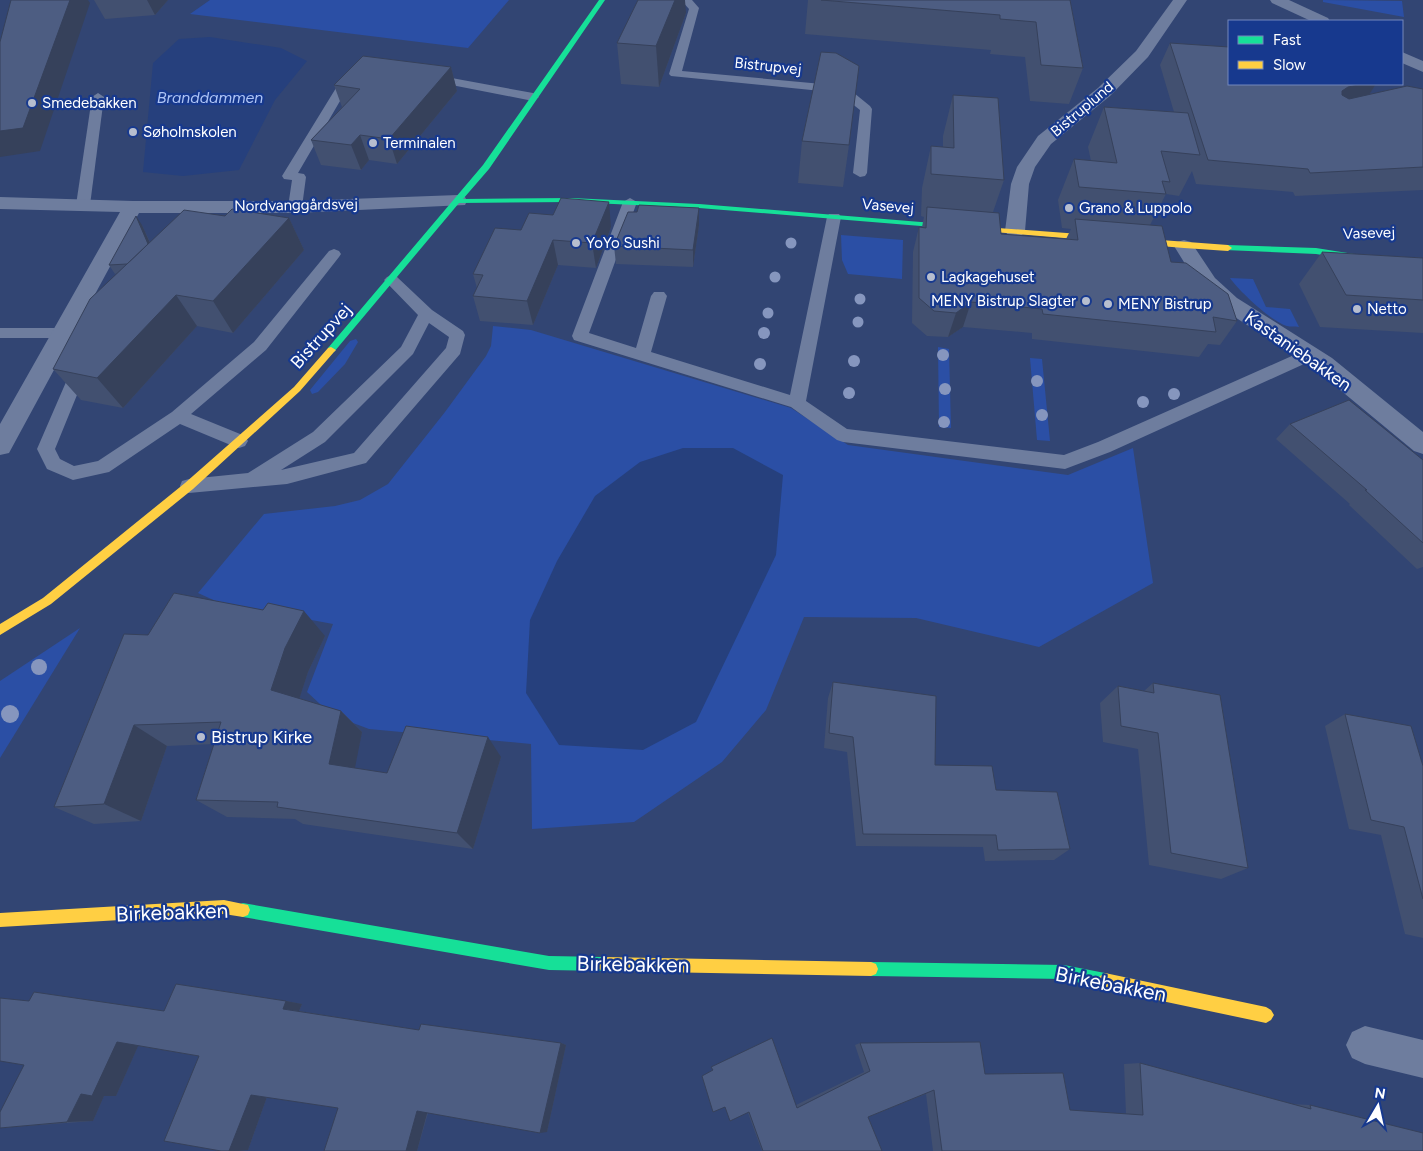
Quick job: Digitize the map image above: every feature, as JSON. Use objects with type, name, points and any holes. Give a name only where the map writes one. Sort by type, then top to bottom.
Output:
[{"type":"street","name":"Bistrupvej","points":[[0,630],[47,601],[188,486],[297,389],[392,280],[486,167],[602,0]]},
{"type":"street","name":"Bistruplund","points":[[1015,231],[1020,184],[1026,167],[1044,140],[1104,92],[1142,54],[1180,0]]},
{"type":"street","points":[[1277,0],[1321,20]]},
{"type":"street","points":[[1403,57],[1423,67]]},
{"type":"street","name":"Vasevej","points":[[458,201],[571,200],[630,202],[1015,231],[1184,246],[1316,251],[1379,261],[1423,263]]},
{"type":"street","name":"Nordvanggårdsvej","points":[[0,203],[133,207],[213,215],[295,207],[458,201]]},
{"type":"street","points":[[0,446],[133,207]]},
{"type":"street","name":"Kastaniebakken","points":[[1184,246],[1207,283],[1229,303],[1324,364],[1423,446]]},
{"type":"street","name":"Vasevej","points":[[1316,251],[1363,247]]},
{"type":"street","name":"Birkebakken","points":[[0,920],[224,908],[549,962],[1064,972],[1266,1015]]},
{"type":"street","points":[[1365,1045],[1423,1059]]},
{"type":"lane","name":"Bistrupvej","points":[[686,0],[694,8],[675,74],[833,89],[850,96],[866,109],[860,173]]},
{"type":"lane","points":[[295,207],[299,177],[289,176],[350,75],[371,73]]},
{"type":"lane","points":[[419,76],[533,97]]},
{"type":"lane","points":[[83,205],[98,97]]},
{"type":"lane","points":[[630,202],[580,336],[797,403],[843,435],[1064,462],[1104,447],[1309,355]]},
{"type":"lane","points":[[797,403],[834,217]]},
{"type":"lane","points":[[88,348],[46,449],[53,464],[73,473],[104,467],[178,416],[260,346],[334,254]]},
{"type":"lane","points":[[188,486],[287,477],[360,458],[454,350],[457,335],[426,314],[392,280]]},
{"type":"lane","points":[[642,355],[659,296]]},
{"type":"lane","points":[[251,481],[319,437],[406,350],[426,314]]},
{"type":"lane","points":[[0,333],[63,333]]},
{"type":"lane","points":[[178,416],[239,441]]},
{"type":"shaded area","points":[[210,0],[509,0],[468,48],[190,14]]},
{"type":"shaded area","points":[[1323,0],[1402,1],[1404,17],[1323,2]]},
{"type":"shaded area","points":[[841,235],[903,240],[902,279],[848,274],[842,260]]},
{"type":"shaded area","points":[[1230,278],[1253,279],[1266,307],[1290,309],[1299,327],[1287,326],[1273,319],[1248,298]]},
{"type":"shaded area","points":[[493,326],[531,330],[791,408],[848,445],[1068,475],[1133,448],[1153,583],[1039,647],[916,618],[804,617],[766,710],[722,762],[634,822],[532,829],[531,744],[369,729],[332,715],[307,692],[333,624],[220,603],[198,593],[264,514],[335,506],[360,500],[388,484],[486,356],[491,346]]},
{"type":"shaded area","points":[[356,339],[358,342],[345,364],[318,392],[312,394],[310,390],[350,341]]},
{"type":"shaded area","points":[[938,347],[949,349],[951,428],[939,427]]},
{"type":"shaded area","points":[[1030,358],[1042,359],[1050,441],[1037,440]]},
{"type":"shaded area","points":[[80,628],[0,758],[0,681]]},
{"type":"water","name":"Branddammen","points":[[210,37],[281,48],[307,61],[275,100],[239,170],[183,176],[143,172],[153,63],[179,39]]},
{"type":"water","points":[[683,448],[733,448],[783,475],[776,555],[696,722],[643,750],[559,745],[526,693],[530,620],[557,561],[595,496],[640,462]]},
{"type":"building","points":[[11,0],[70,0],[23,128],[0,131],[0,42]]},
{"type":"building","points":[[638,0],[675,0],[656,46],[617,43]]},
{"type":"building","points":[[821,0],[1070,0],[1083,68],[1041,65],[1036,22],[1000,19],[1000,15]]},
{"type":"building","points":[[1170,43],[1228,47],[1228,85],[1359,85],[1348,87],[1342,91],[1342,95],[1349,99],[1407,86],[1423,89],[1423,167],[1310,173],[1308,169],[1208,160]]},
{"type":"building","points":[[821,52],[836,53],[859,66],[849,145],[802,141]]},
{"type":"building","points":[[363,56],[451,67],[389,139],[360,135],[351,145],[311,140],[360,89],[334,85]]},
{"type":"building","points":[[953,95],[998,98],[1004,180],[931,174],[931,146],[954,148]]},
{"type":"building","points":[[1104,107],[1188,113],[1200,155],[1161,151],[1170,182],[1162,181],[1166,194],[1079,187],[1074,159],[1117,163]]},
{"type":"building","points":[[561,198],[609,202],[592,243],[553,240],[527,301],[473,296],[483,275],[473,274],[495,228],[521,230],[529,213],[553,215]]},
{"type":"building","points":[[639,205],[699,208],[693,250],[614,246],[628,212],[637,212]]},
{"type":"building","points":[[927,207],[999,213],[1001,234],[1078,240],[1075,219],[1162,226],[1171,262],[1186,263],[1228,294],[1237,321],[1213,317],[1216,332],[1043,314],[1042,309],[971,302],[956,313],[934,311],[919,298],[919,227],[926,228]]},
{"type":"building","points":[[232,209],[289,218],[213,301],[176,295],[97,378],[53,369],[90,299],[184,210],[225,216]]},
{"type":"building","points":[[136,216],[148,244],[127,264],[109,265]]},
{"type":"building","points":[[1322,252],[1423,258],[1423,300],[1346,295]]},
{"type":"building","points":[[1349,400],[1423,460],[1423,543],[1365,490],[1367,490],[1290,424]]},
{"type":"building","name":"Bistrup Kirke","points":[[174,593],[263,610],[268,603],[304,611],[285,648],[271,690],[341,711],[329,764],[387,773],[406,726],[488,737],[457,833],[277,807],[278,802],[196,800],[221,722],[134,725],[104,804],[54,807],[124,634],[148,635]]},
{"type":"building","points":[[833,682],[936,696],[935,765],[992,766],[996,790],[1057,792],[1070,849],[998,850],[996,835],[863,834],[853,737],[829,733]]},
{"type":"building","points":[[1153,683],[1220,695],[1248,868],[1171,853],[1158,733],[1121,726],[1118,686],[1154,693]]},
{"type":"building","points":[[1345,714],[1411,726],[1423,766],[1423,899],[1404,827],[1371,820]]},
{"type":"building","points":[[176,984],[286,1001],[283,1009],[419,1030],[421,1024],[561,1043],[540,1133],[417,1111],[406,1151],[324,1151],[338,1108],[251,1095],[229,1151],[164,1141],[199,1056],[117,1042],[92,1096],[81,1094],[67,1122],[0,1128],[0,1112],[24,1065],[0,1061],[0,998],[29,1001],[34,992],[164,1011]]},
{"type":"building","points":[[772,1038],[797,1108],[870,1071],[860,1043],[980,1042],[985,1074],[1063,1073],[1070,1110],[1143,1115],[1140,1063],[1311,1109],[1310,1105],[1423,1133],[1423,1151],[942,1151],[934,1090],[868,1117],[882,1151],[763,1151],[749,1112],[730,1121],[725,1107],[713,1112],[702,1076],[713,1070],[711,1067]]},
{"type":"traffic: fast","points":[[331,350],[486,167],[602,0]]},
{"type":"traffic: fast","points":[[458,201],[571,200],[699,206],[933,225]]},
{"type":"traffic: fast","points":[[1228,248],[1316,251],[1379,261],[1423,263]]},
{"type":"traffic: fast","points":[[243,910],[549,963],[604,964]]},
{"type":"traffic: fast","points":[[871,969],[1064,972],[1105,981]]},
{"type":"traffic: slow","points":[[933,225],[1228,248]]},
{"type":"traffic: slow","points":[[0,630],[47,601],[189,486],[297,389],[331,350]]},
{"type":"traffic: slow","points":[[0,920],[224,907],[243,910]]},
{"type":"traffic: slow","points":[[604,964],[871,969]]},
{"type":"traffic: slow","points":[[1105,981],[1266,1015]]},
{"type":"place","name":"Smedebakken","points":[[32,103]]},
{"type":"place","name":"Søholmskolen","points":[[133,132]]},
{"type":"place","name":"Terminalen","points":[[373,143]]},
{"type":"place","name":"Grano & Luppolo","points":[[1069,208]]},
{"type":"place","name":"YoYo Sushi","points":[[576,243]]},
{"type":"place","name":"Lagkagehuset","points":[[931,277]]},
{"type":"place","name":"MENY Bistrup Slagter","points":[[1086,301]]},
{"type":"place","name":"MENY Bistrup","points":[[1108,304]]},
{"type":"place","name":"Netto","points":[[1357,309]]},
{"type":"place","name":"Bistrup Kirke","points":[[201,737]]}]
